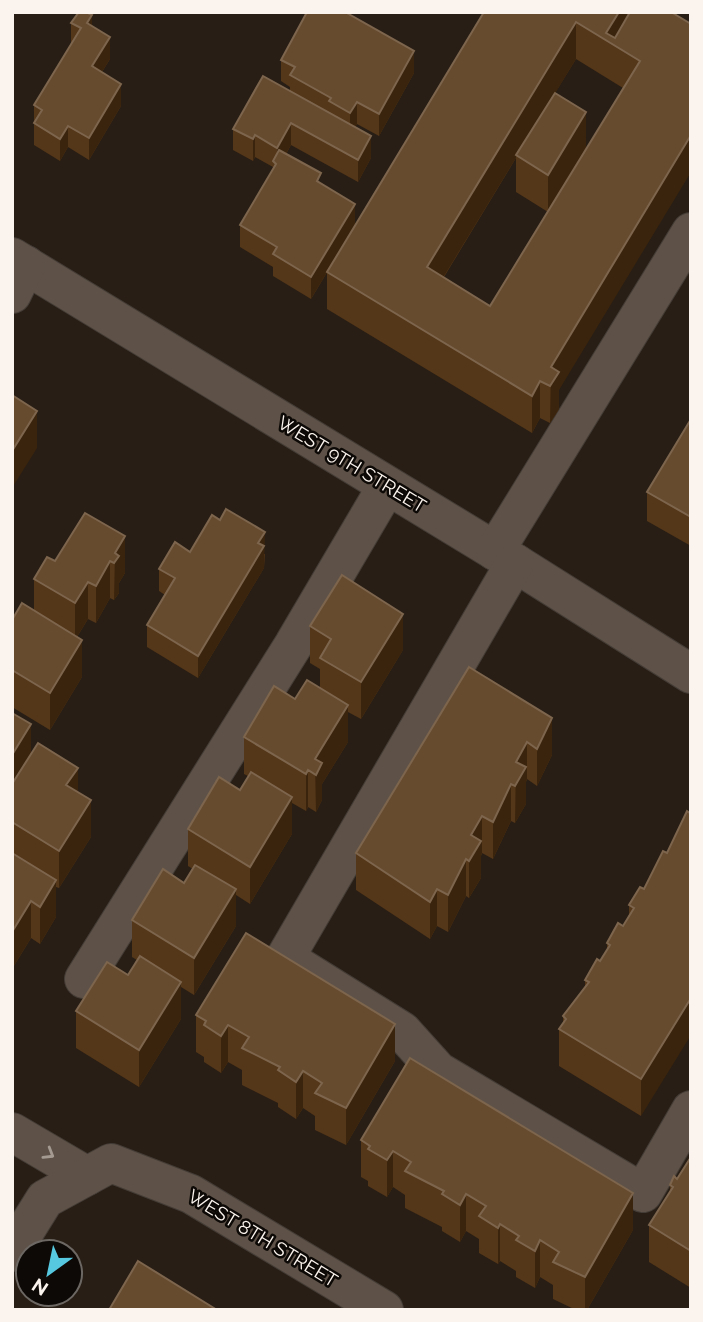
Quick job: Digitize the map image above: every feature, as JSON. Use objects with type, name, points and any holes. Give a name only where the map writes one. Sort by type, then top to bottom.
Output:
[{"type":"street","points":[[691,232],[505,557],[285,958],[402,1031],[438,1071],[643,1193],[691,1110]]},
{"type":"street","name":"WEST 9TH STREET","points":[[17,272],[387,486],[691,674]]},
{"type":"street","points":[[84,979],[293,644],[387,486]]},
{"type":"street","points":[[12,1132],[87,1176]]},
{"type":"street","name":"WEST 8TH STREET","points":[[12,1252],[46,1199],[111,1163],[191,1194],[384,1310]]},
{"type":"building","points":[[79,12],[92,15],[87,23],[110,37],[92,66],[121,84],[89,138],[68,126],[60,139],[34,123],[42,110],[34,105],[81,28],[71,23]]},
{"type":"building","points":[[307,12],[345,12],[414,51],[379,114],[357,102],[350,113],[329,101],[331,98],[290,75],[295,67],[281,60]]},
{"type":"building","points":[[484,12],[619,12],[606,33],[615,38],[630,12],[671,12],[691,24],[691,135],[551,367],[559,372],[550,386],[540,381],[532,396],[327,272]],"holes":[[[576,22],[640,61],[490,306],[427,267]]]},
{"type":"building","points":[[263,76],[371,136],[358,160],[291,123],[277,148],[255,135],[253,139],[233,129]]},
{"type":"building","points":[[555,93],[586,112],[548,175],[516,155]]},
{"type":"building","points":[[279,150],[321,173],[317,181],[355,204],[311,277],[273,254],[277,247],[240,225],[276,164],[273,161]]},
{"type":"building","points":[[12,395],[37,411],[12,451]]},
{"type":"building","points":[[691,419],[691,517],[647,492]]},
{"type":"building","points":[[226,509],[265,532],[258,543],[264,546],[198,656],[147,625],[175,578],[159,569],[175,542],[190,552],[212,515],[220,520]]},
{"type":"building","points":[[85,513],[125,536],[115,553],[119,556],[114,563],[110,561],[96,586],[88,582],[75,603],[34,579],[47,557],[55,561]]},
{"type":"building","points":[[342,575],[403,614],[361,682],[320,658],[331,639],[310,626]]},
{"type":"building","points":[[22,603],[82,640],[50,693],[12,670],[12,620]]},
{"type":"building","points":[[469,667],[552,718],[537,749],[527,742],[516,762],[526,767],[515,786],[511,784],[493,822],[482,816],[471,835],[481,841],[469,861],[466,859],[448,895],[437,889],[430,902],[356,853]]},
{"type":"building","points":[[307,680],[348,705],[315,759],[322,763],[316,775],[308,770],[306,774],[244,737],[274,686],[295,699]]},
{"type":"building","points":[[12,713],[31,724],[12,755]]},
{"type":"building","points":[[38,743],[78,768],[66,785],[91,800],[59,851],[12,822],[12,784]]},
{"type":"building","points":[[251,772],[292,797],[250,867],[188,829],[219,777],[240,790]]},
{"type":"building","points":[[687,811],[691,814],[691,998],[641,1079],[559,1029],[566,1019],[563,1016],[589,982],[585,980],[597,959],[600,961],[610,945],[607,943],[618,923],[623,926],[634,908],[629,905],[640,887],[644,889],[663,851],[667,853]]},
{"type":"building","points":[[12,853],[56,880],[40,907],[31,901],[12,932]]},
{"type":"building","points":[[195,865],[236,889],[194,958],[132,920],[163,869],[184,883]]},
{"type":"building","points":[[246,933],[395,1024],[346,1108],[315,1093],[322,1083],[303,1071],[296,1082],[278,1070],[280,1067],[242,1048],[249,1037],[228,1025],[221,1036],[204,1025],[206,1021],[196,1015]]},
{"type":"building","points":[[140,956],[181,982],[139,1050],[76,1011],[107,962],[128,975]]},
{"type":"building","points":[[410,1058],[633,1193],[585,1277],[553,1262],[559,1252],[540,1240],[535,1251],[516,1240],[519,1236],[500,1224],[498,1228],[479,1216],[486,1206],[466,1194],[460,1205],[442,1194],[444,1191],[405,1171],[411,1162],[393,1151],[387,1160],[368,1149],[370,1146],[361,1140]]},
{"type":"building","points":[[691,1157],[691,1251],[649,1225],[673,1187],[670,1185],[674,1176],[677,1179]]},
{"type":"building","points":[[138,1261],[217,1310],[109,1310]]}]
